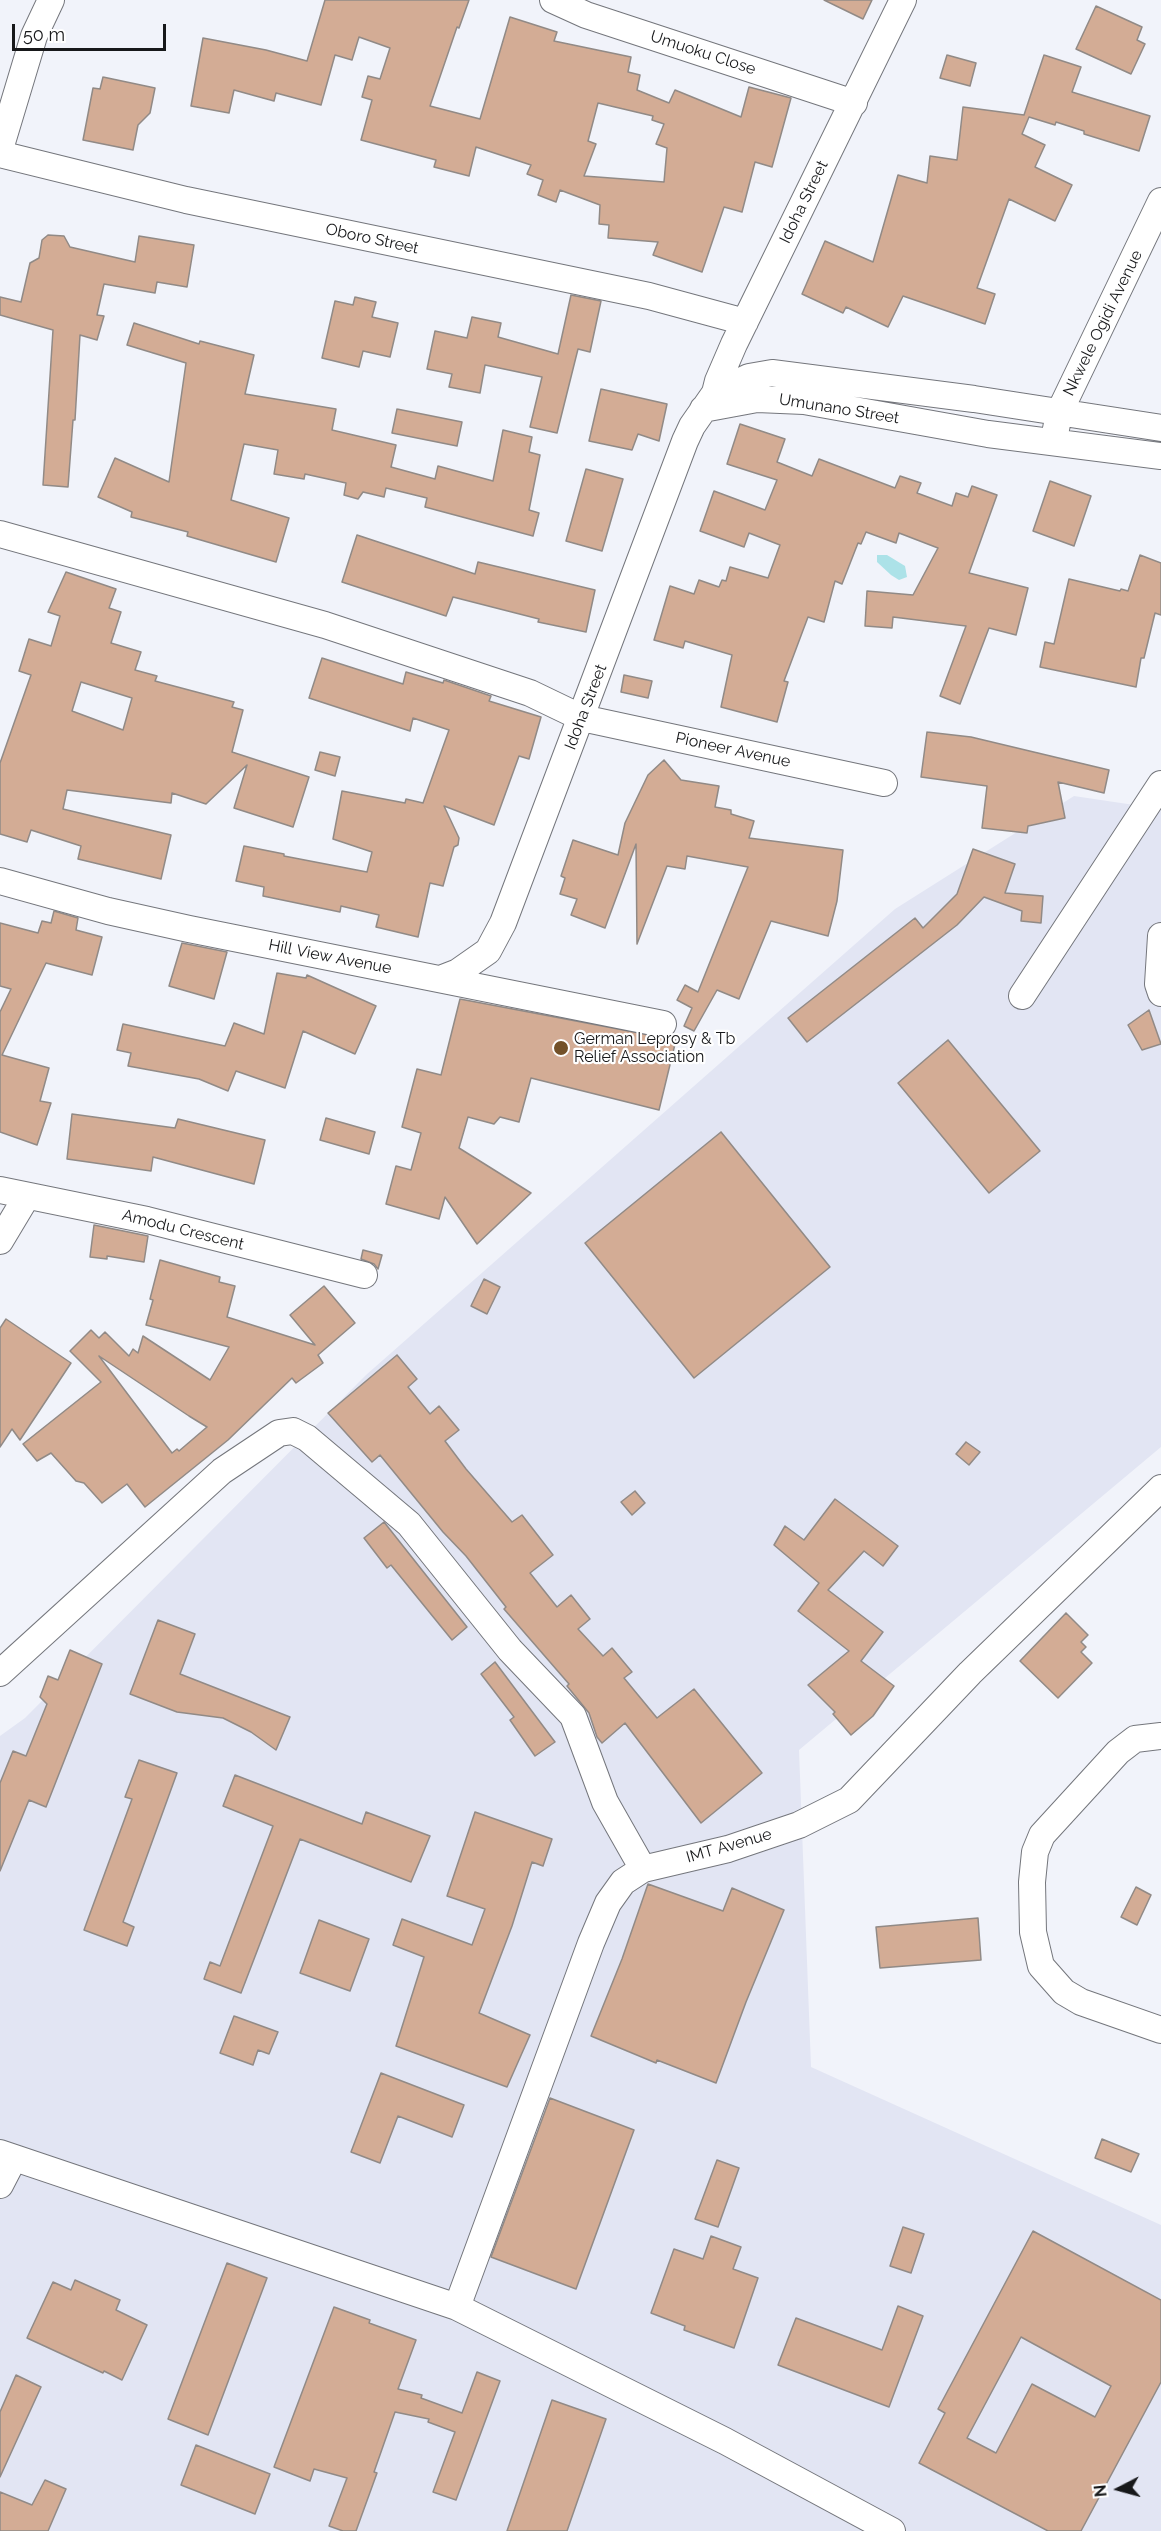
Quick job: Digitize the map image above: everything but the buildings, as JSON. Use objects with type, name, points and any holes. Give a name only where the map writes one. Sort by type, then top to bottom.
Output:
[{"type":"street","points":[[0,149],[4,121],[34,36],[51,0]]},
{"type":"street","name":"Umuoku Close","points":[[553,0],[597,18],[854,103]]},
{"type":"street","name":"Idoha Street","points":[[440,979],[458,972],[488,951],[503,923],[685,441],[712,403],[718,381],[745,322],[903,0]]},
{"type":"street","name":"Oboro Street","points":[[0,154],[186,200],[649,296],[745,322]]},
{"type":"street","name":"Nkwele Ogidi Avenue","points":[[1053,441],[1059,413],[1161,201]]},
{"type":"street","name":"Umunano Street","points":[[712,403],[749,377],[772,373],[974,399],[1161,428]]},
{"type":"street","name":"Umunano Street","points":[[712,403],[757,399],[804,402],[988,434],[1161,456]]},
{"type":"street","name":"Pioneer Avenue","points":[[0,534],[326,625],[530,693],[582,718],[884,783]]},
{"type":"street","points":[[1022,996],[1161,784]]},
{"type":"street","name":"Hill View Avenue","points":[[0,881],[108,911],[178,927],[663,1024]]},
{"type":"street","points":[[1161,936],[1158,958],[1158,984],[1161,993]]},
{"type":"street","name":"Amodu Crescent","points":[[0,1190],[147,1220],[364,1275]]},
{"type":"street","points":[[0,1241],[27,1196]]},
{"type":"street","points":[[0,1672],[222,1472],[279,1433],[293,1431],[307,1438],[409,1524],[510,1650],[573,1716],[605,1802],[643,1869]]},
{"type":"street","name":"IMT Avenue","points":[[457,2307],[591,1943],[616,1890],[623,1882],[643,1869],[755,1841],[821,1816],[849,1800],[970,1673],[1161,1488]]},
{"type":"street","points":[[1161,1736],[1135,1739],[1118,1752],[1042,1835],[1035,1852],[1032,1882],[1033,1932],[1041,1966],[1064,1992],[1081,2002],[1161,2030]]},
{"type":"street","points":[[0,2185],[7,2155],[457,2307],[725,2441],[892,2531]]},
{"type":"shaded area","points":[[1074,796],[1161,809],[1161,1447],[799,1750],[811,2067],[1161,2225],[1161,2531],[0,2531],[0,1736],[25,1718],[366,1375],[895,909]]},
{"type":"water","points":[[877,555],[887,555],[905,566],[907,577],[899,580],[891,575],[877,562]]},
{"type":"place","name":"German Leprosy & Tb Relief Association","points":[[561,1048]]}]
